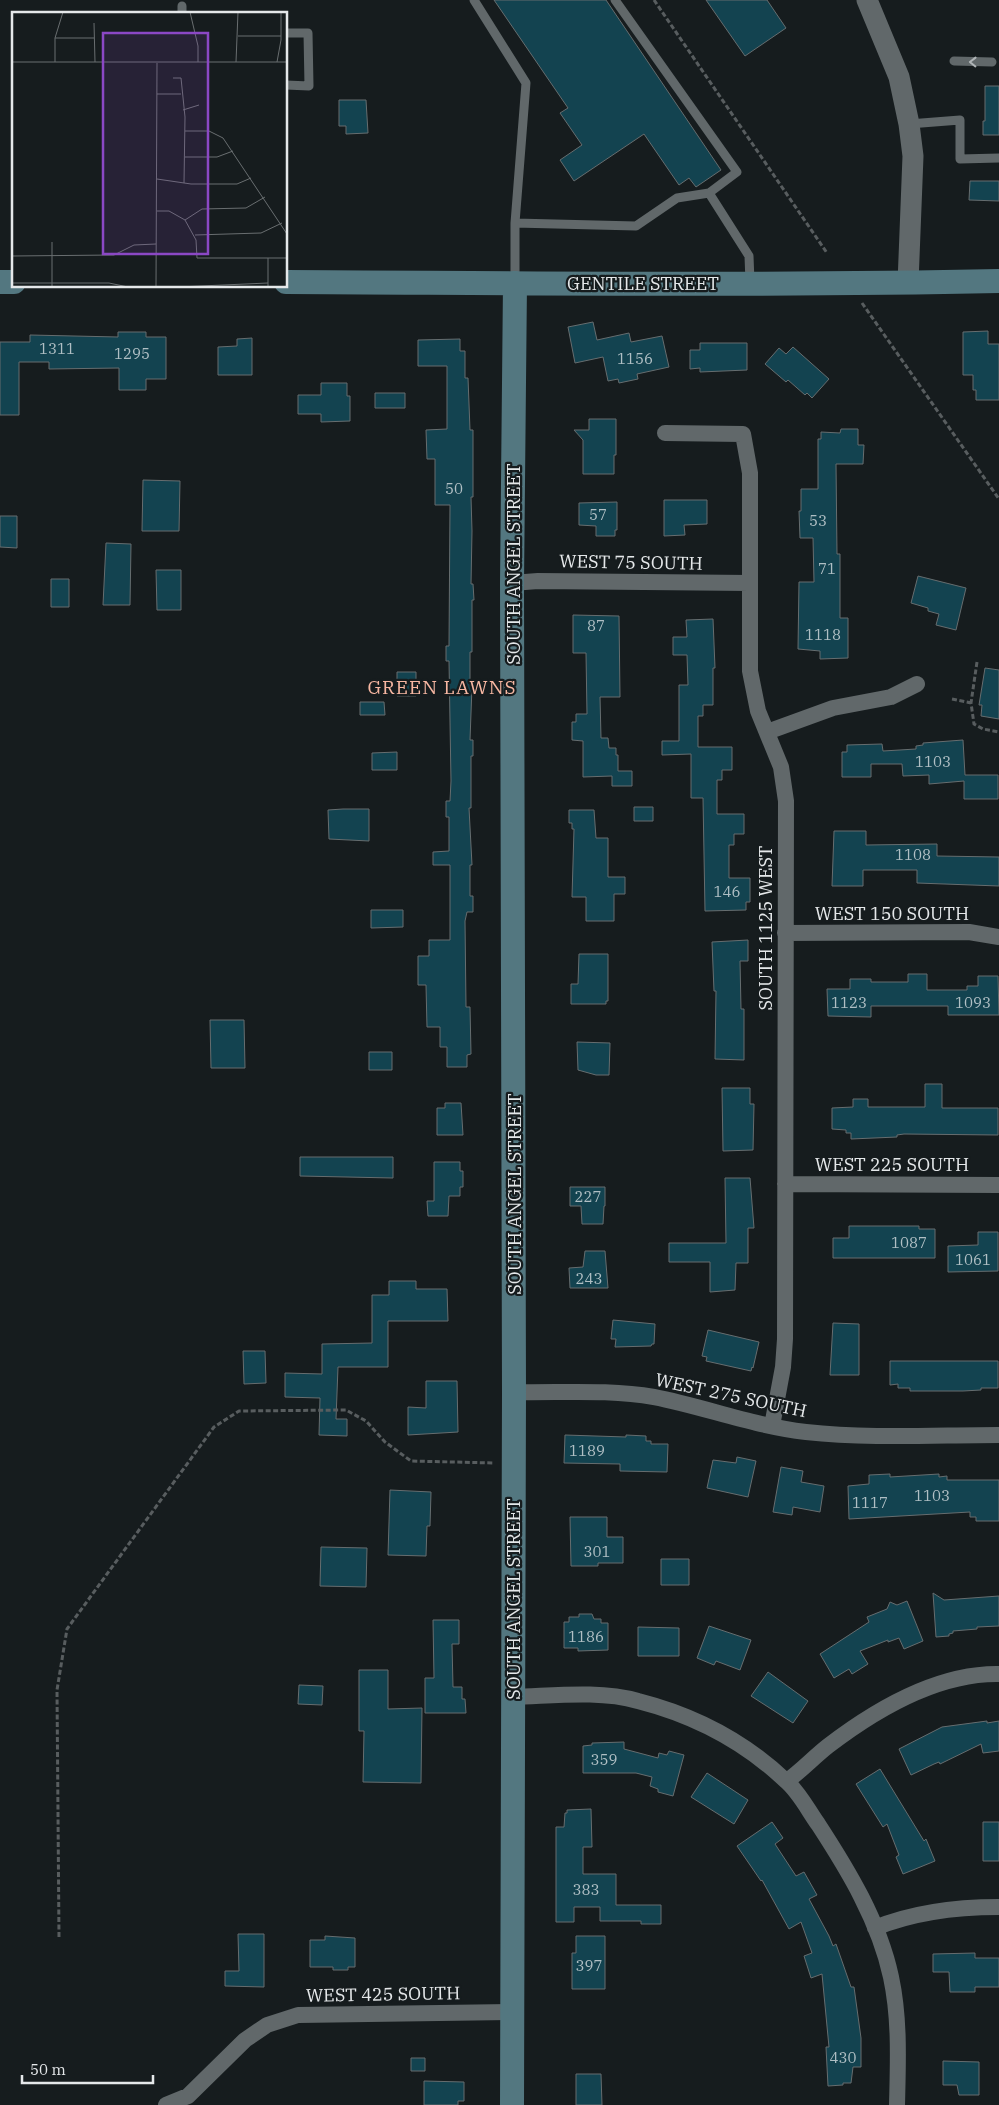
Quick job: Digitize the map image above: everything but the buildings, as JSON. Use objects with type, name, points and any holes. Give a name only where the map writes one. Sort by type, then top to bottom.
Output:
[{"type":"main road","name":"GENTILE STREET","points":[[288,282],[908,283],[999,280]]},
{"type":"main road","name":"SOUTH ANGEL STREET","points":[[512,2105],[514,1392],[512,583],[515,283]]},
{"type":"street","points":[[867,0],[899,76],[909,124],[913,156],[908,283]]},
{"type":"street","name":"SOUTH 1125 WEST","points":[[665,433],[743,434],[750,473],[750,671],[758,711],[781,767],[786,801],[785,1339],[783,1367],[772,1426]]},
{"type":"street","name":"WEST 75 SOUTH","points":[[512,583],[538,581],[750,584]]},
{"type":"street","points":[[767,732],[833,708],[892,697],[917,684]]},
{"type":"street","name":"WEST 150 SOUTH","points":[[785,934],[969,932],[999,937]]},
{"type":"street","name":"WEST 225 SOUTH","points":[[784,1184],[999,1184]]},
{"type":"street","name":"WEST 275 SOUTH","points":[[514,1392],[602,1392],[653,1397],[772,1426],[842,1435],[999,1435]]},
{"type":"street","points":[[787,1781],[828,1746],[904,1698],[945,1682],[999,1674]]},
{"type":"street","points":[[513,1697],[596,1696],[636,1700],[684,1715],[729,1736],[787,1781],[847,1868],[875,1928],[891,1976],[899,2031],[897,2105]]},
{"type":"street","points":[[875,1928],[893,1920],[926,1913],[976,1907],[999,1907]]},
{"type":"street","name":"WEST 425 SOUTH","points":[[166,2105],[192,2100],[245,2040],[267,2025],[298,2015],[512,2012]]},
{"type":"lane","points":[[474,0],[526,83],[514,223],[515,283]]},
{"type":"lane","points":[[514,223],[636,226],[677,198],[709,193],[737,172],[615,0]]},
{"type":"lane","points":[[288,33],[308,33],[309,86],[288,85]]},
{"type":"lane","points":[[954,61],[992,62]]},
{"type":"lane","points":[[909,124],[960,120],[960,159],[999,158]]},
{"type":"lane","points":[[709,193],[749,256],[750,282]]},
{"type":"path","points":[[654,0],[827,253]]},
{"type":"path","points":[[861,303],[999,499]]},
{"type":"path","points":[[977,662],[971,703],[974,724],[983,729],[999,732]]},
{"type":"path","points":[[952,699],[971,703]]},
{"type":"path","points":[[59,1937],[57,1690],[67,1629],[214,1427],[239,1411],[346,1410],[366,1421],[385,1442],[411,1461],[514,1464]]},
{"type":"district","name":"GREEN LAWNS","points":[[442,687]]}]
